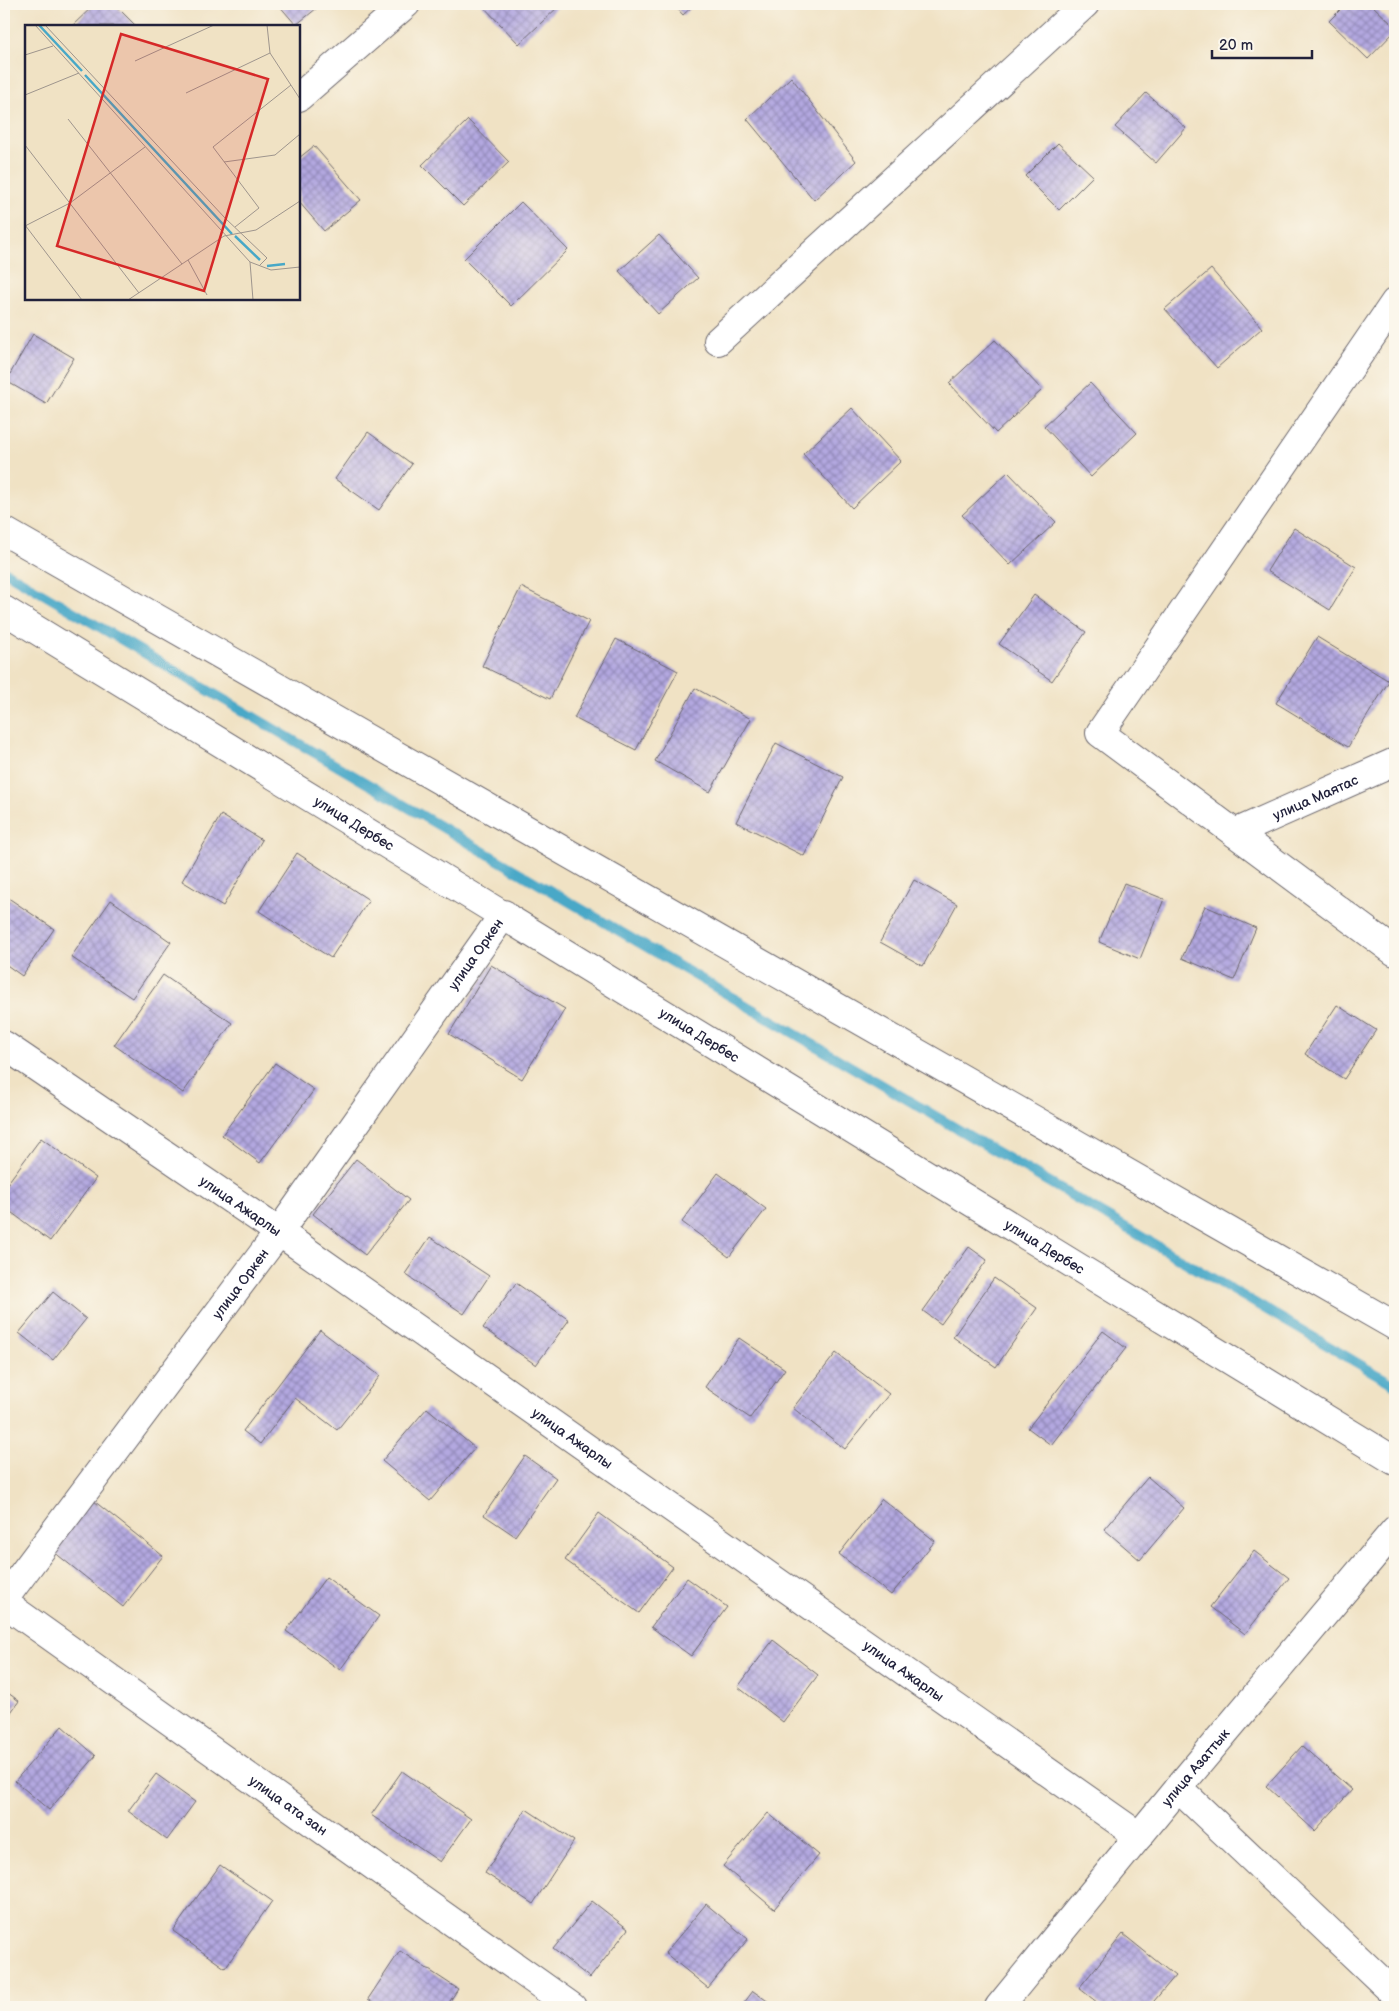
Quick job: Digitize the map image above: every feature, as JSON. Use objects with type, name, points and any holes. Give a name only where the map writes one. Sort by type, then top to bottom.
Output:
[{"type":"street","points":[[300,96],[406,4]]},
{"type":"street","points":[[718,341],[1085,4]]},
{"type":"street","points":[[1395,302],[1100,733],[1395,952]]},
{"type":"street","points":[[4,531],[1395,1326]]},
{"type":"street","name":"улица Дербес","points":[[4,610],[504,914],[953,1192],[1395,1461]]},
{"type":"street","name":"улица Маятас","points":[[1235,833],[1395,762]]},
{"type":"street","name":"улица Оркен","points":[[4,1599],[279,1232],[504,914]]},
{"type":"street","name":"улица Ажарлы","points":[[4,1045],[279,1232],[1139,1836]]},
{"type":"street","name":"улица Азаттык","points":[[999,2007],[1178,1788],[1395,1530]]},
{"type":"street","name":"улица ата зан","points":[[4,1603],[572,2007]]},
{"type":"street","points":[[1178,1788],[1395,1994]]},
{"type":"building","points":[[95,4],[114,4],[135,25],[73,25]]},
{"type":"building","points":[[278,4],[322,4],[296,25]]},
{"type":"building","points":[[481,4],[561,4],[519,44]]},
{"type":"building","points":[[673,4],[695,4],[683,15]]},
{"type":"building","points":[[1346,4],[1371,4],[1395,27],[1395,31],[1368,59],[1329,21]]},
{"type":"building","points":[[791,77],[856,161],[814,200],[747,119]]},
{"type":"building","points":[[1146,93],[1186,128],[1156,163],[1115,127]]},
{"type":"building","points":[[468,120],[509,162],[463,206],[422,165]]},
{"type":"building","points":[[1058,143],[1093,176],[1059,210],[1025,176]]},
{"type":"building","points":[[314,146],[361,200],[324,231],[300,203],[300,157]]},
{"type":"building","points":[[521,202],[568,250],[511,306],[464,259]]},
{"type":"building","points":[[659,235],[698,278],[658,314],[619,271]]},
{"type":"building","points":[[1211,269],[1262,328],[1217,368],[1165,309]]},
{"type":"building","points":[[33,334],[74,358],[46,404],[6,381]]},
{"type":"building","points":[[995,340],[1042,390],[996,433],[949,383]]},
{"type":"building","points":[[1090,383],[1137,433],[1091,477],[1044,426]]},
{"type":"building","points":[[852,408],[901,461],[852,508],[803,454]]},
{"type":"building","points":[[368,432],[412,464],[379,510],[335,479]]},
{"type":"building","points":[[1008,472],[1056,522],[1010,565],[962,515]]},
{"type":"building","points":[[1294,528],[1356,567],[1330,610],[1267,571]]},
{"type":"building","points":[[521,587],[589,621],[550,699],[482,666]]},
{"type":"building","points":[[1034,595],[1086,632],[1052,681],[999,644]]},
{"type":"building","points":[[1317,637],[1389,681],[1348,747],[1276,703]]},
{"type":"building","points":[[616,639],[678,671],[636,750],[574,718]]},
{"type":"building","points":[[695,688],[751,719],[710,792],[655,761]]},
{"type":"building","points":[[776,743],[843,777],[804,856],[736,822]]},
{"type":"building","points":[[221,815],[262,840],[223,906],[182,881]]},
{"type":"building","points":[[297,853],[369,900],[331,958],[259,911]]},
{"type":"building","points":[[914,880],[957,904],[923,966],[880,942]]},
{"type":"building","points":[[1124,883],[1164,899],[1140,959],[1099,942]]},
{"type":"building","points":[[4,895],[54,929],[22,976],[4,963]]},
{"type":"building","points":[[111,900],[171,942],[132,998],[71,957]]},
{"type":"building","points":[[1205,906],[1256,928],[1234,980],[1182,958]]},
{"type":"building","points":[[491,965],[565,1009],[522,1079],[449,1034]]},
{"type":"building","points":[[163,975],[232,1023],[183,1093],[114,1045]]},
{"type":"building","points":[[1337,1005],[1376,1030],[1344,1079],[1305,1054]]},
{"type":"building","points":[[275,1063],[314,1090],[260,1163],[222,1135]]},
{"type":"building","points":[[41,1138],[96,1178],[50,1241],[4,1207],[4,1188]]},
{"type":"building","points":[[356,1159],[409,1200],[365,1255],[313,1214]]},
{"type":"building","points":[[718,1173],[766,1209],[729,1257],[682,1222]]},
{"type":"building","points":[[430,1237],[489,1276],[464,1314],[405,1274]]},
{"type":"building","points":[[969,1247],[987,1260],[941,1324],[923,1311]]},
{"type":"building","points":[[994,1278],[1037,1308],[996,1367],[953,1337]]},
{"type":"building","points":[[516,1283],[569,1320],[536,1365],[483,1328]]},
{"type":"building","points":[[53,1292],[86,1319],[53,1360],[19,1333]]},
{"type":"building","points":[[320,1330],[380,1376],[337,1430],[295,1398],[260,1444],[243,1431]]},
{"type":"building","points":[[1103,1331],[1126,1348],[1051,1445],[1028,1428]]},
{"type":"building","points":[[739,1338],[785,1369],[750,1418],[705,1387]]},
{"type":"building","points":[[836,1353],[889,1394],[845,1449],[793,1408]]},
{"type":"building","points":[[427,1408],[475,1448],[430,1501],[382,1461]]},
{"type":"building","points":[[525,1456],[556,1478],[515,1536],[484,1515]]},
{"type":"building","points":[[1148,1477],[1184,1508],[1140,1560],[1104,1529]]},
{"type":"building","points":[[89,1497],[163,1556],[123,1607],[49,1548]]},
{"type":"building","points":[[882,1499],[935,1541],[891,1595],[839,1554]]},
{"type":"building","points":[[599,1513],[673,1567],[639,1613],[565,1560]]},
{"type":"building","points":[[1254,1551],[1289,1578],[1245,1634],[1210,1607]]},
{"type":"building","points":[[326,1577],[379,1616],[340,1670],[286,1631]]},
{"type":"building","points":[[687,1578],[727,1607],[691,1656],[651,1627]]},
{"type":"building","points":[[773,1640],[818,1675],[783,1722],[738,1687]]},
{"type":"building","points":[[4,1690],[19,1701],[4,1722]]},
{"type":"building","points":[[62,1726],[96,1756],[49,1810],[15,1781]]},
{"type":"building","points":[[1302,1746],[1352,1790],[1315,1831],[1266,1786]]},
{"type":"building","points":[[402,1771],[471,1819],[440,1862],[371,1815]]},
{"type":"building","points":[[156,1774],[195,1802],[167,1840],[128,1811]]},
{"type":"building","points":[[526,1809],[574,1841],[533,1904],[485,1873]]},
{"type":"building","points":[[768,1813],[819,1855],[774,1909],[723,1866]]},
{"type":"building","points":[[220,1865],[272,1901],[225,1968],[173,1931]]},
{"type":"building","points":[[592,1901],[628,1929],[590,1978],[553,1949]]},
{"type":"building","points":[[706,1904],[748,1939],[708,1988],[665,1953]]},
{"type":"building","points":[[1123,1934],[1175,1976],[1149,2007],[1103,2007],[1079,1988]]},
{"type":"building","points":[[400,1951],[458,1989],[446,2007],[380,2007],[368,1999]]},
{"type":"building","points":[[753,1991],[776,2007],[741,2007]]},
{"type":"waterway","points":[[4,571],[1395,1385]]}]
